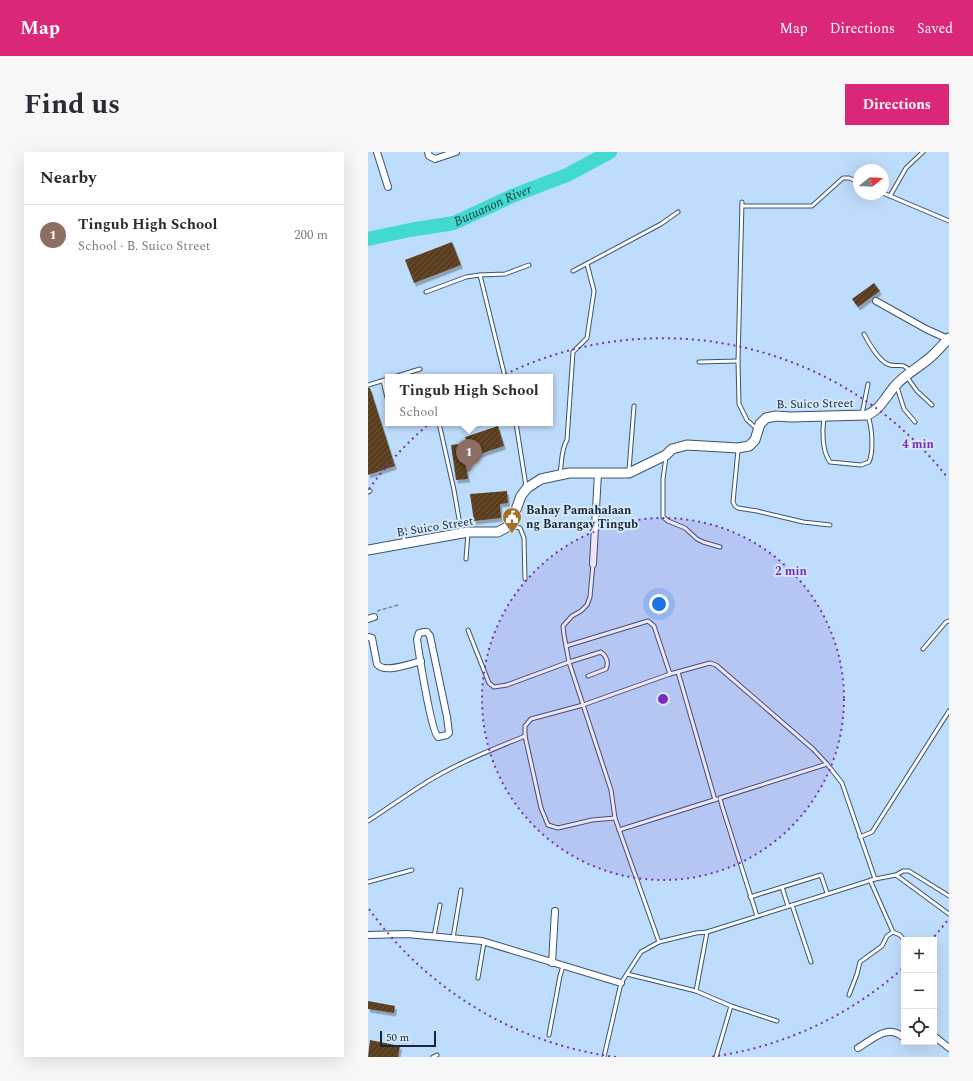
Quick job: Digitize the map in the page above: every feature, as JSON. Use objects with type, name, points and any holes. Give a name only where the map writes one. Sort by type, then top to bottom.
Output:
[{"type":"street","points":[[377,152],[388,187]]},
{"type":"street","points":[[429,154],[435,159],[456,152]]},
{"type":"street","points":[[876,301],[926,329],[949,339]]},
{"type":"street","name":"B. Suico Street","points":[[527,488],[541,479],[570,473],[629,473],[666,455],[672,449],[686,445],[738,448],[749,446],[755,440],[757,429],[766,418],[776,416],[864,415],[873,413],[908,373],[934,354],[949,339]]},
{"type":"street","points":[[593,564],[598,473]]},
{"type":"street","points":[[508,525],[513,518],[521,496],[527,488]]},
{"type":"street","name":"B. Suico Street","points":[[368,550],[465,533],[498,532],[508,525]]},
{"type":"street","points":[[427,632],[430,636],[447,718],[448,733],[446,736],[436,736],[433,728],[421,661],[417,635],[419,633],[427,632]]},
{"type":"street","points":[[368,637],[372,638],[377,664],[380,668],[391,669],[421,661]]},
{"type":"street","points":[[552,963],[555,911]]},
{"type":"street","points":[[368,935],[407,934],[484,942],[621,983]]},
{"type":"street","points":[[858,1048],[884,1032],[893,1031],[901,1035]]},
{"type":"street","points":[[937,1038],[949,1048]]},
{"type":"lane","points":[[923,152],[906,168],[890,196],[949,221]]},
{"type":"lane","points":[[757,429],[747,420],[739,404],[738,361],[742,204],[812,206],[843,178],[853,180]]},
{"type":"lane","points":[[573,271],[669,219],[678,212]]},
{"type":"lane","points":[[560,475],[564,444],[567,440],[573,352],[587,338],[594,291],[587,264]]},
{"type":"lane","points":[[426,292],[466,278],[480,275],[505,274],[529,265]]},
{"type":"lane","points":[[480,275],[504,374]]},
{"type":"lane","points":[[864,334],[871,348],[886,362],[890,365],[901,364],[906,366],[917,391],[932,405]]},
{"type":"lane","points":[[698,362],[738,361]]},
{"type":"lane","points":[[404,374],[420,369]]},
{"type":"lane","points":[[368,385],[383,381],[385,389]]},
{"type":"lane","points":[[824,416],[823,425],[825,453],[830,462],[861,465],[869,462],[872,455],[870,422],[864,415],[868,384]]},
{"type":"lane","points":[[896,385],[904,409],[915,422]]},
{"type":"lane","points":[[629,473],[634,406]]},
{"type":"lane","points":[[440,426],[465,533],[466,559]]},
{"type":"lane","points":[[517,426],[527,488]]},
{"type":"lane","points":[[738,448],[733,502],[735,506],[738,508],[757,510],[803,522],[830,525]]},
{"type":"lane","points":[[666,455],[663,480],[664,517],[668,521],[685,528],[696,539],[720,547]]},
{"type":"lane","points":[[508,525],[520,528],[524,538],[525,579]]},
{"type":"lane","points":[[404,530],[404,544]]},
{"type":"lane","points":[[593,564],[590,597],[587,605],[581,611],[572,616],[563,626],[566,646],[569,662],[611,790],[615,818],[659,942]]},
{"type":"lane","points":[[566,646],[648,621],[654,626],[670,674]]},
{"type":"lane","points":[[923,648],[946,622],[949,621]]},
{"type":"lane","points":[[468,630],[489,683],[494,687],[601,652],[605,655],[608,664],[606,669],[588,676]]},
{"type":"lane","points":[[615,818],[592,820],[558,828],[548,825],[541,808],[525,736],[525,726],[532,719],[583,705],[670,674],[710,663],[716,664],[813,749],[842,783],[875,879]]},
{"type":"lane","points":[[678,672],[715,800]]},
{"type":"lane","points":[[860,837],[872,832],[949,711]]},
{"type":"lane","points":[[368,821],[443,773],[525,736]]},
{"type":"lane","points":[[619,830],[827,764]]},
{"type":"lane","points":[[720,798],[757,916]]},
{"type":"lane","points":[[368,882],[412,870]]},
{"type":"lane","points":[[604,1057],[621,983],[642,952],[659,942],[696,933],[707,932],[870,880],[896,875],[902,871],[909,871],[949,896]]},
{"type":"lane","points":[[750,897],[821,875],[827,893]]},
{"type":"lane","points":[[896,875],[949,914]]},
{"type":"lane","points":[[870,880],[893,932],[902,937]]},
{"type":"lane","points":[[782,887],[788,906]]},
{"type":"lane","points":[[452,938],[461,890]]},
{"type":"lane","points":[[434,936],[440,905]]},
{"type":"lane","points":[[792,905],[811,962]]},
{"type":"lane","points":[[696,991],[707,932]]},
{"type":"lane","points":[[849,995],[860,962],[882,946],[887,936],[893,932]]},
{"type":"lane","points":[[478,978],[484,942]]},
{"type":"lane","points":[[549,1035],[563,966]]},
{"type":"lane","points":[[628,974],[696,991],[731,1006],[777,1021]]},
{"type":"lane","points":[[716,1057],[731,1006]]},
{"type":"path","points":[[371,618],[377,611],[398,605]]},
{"type":"building","points":[[452,242],[461,265],[414,283],[405,260]]},
{"type":"building","points":[[874,283],[880,291],[858,307],[852,299]]},
{"type":"building","points":[[368,388],[370,388],[395,466],[368,475]]},
{"type":"building","points":[[498,426],[504,446],[465,459],[468,479],[456,480],[451,445],[467,443],[465,437]]},
{"type":"building","points":[[507,491],[508,503],[500,504],[501,518],[474,521],[470,494]]},
{"type":"building","points":[[368,1001],[395,1006],[394,1013],[368,1009]]},
{"type":"building","points":[[370,1040],[400,1046],[398,1057],[368,1057]]},
{"type":"waterway","name":"Butuanon River","points":[[368,239],[454,223],[512,196],[567,175],[610,152]]},
{"type":"place","name":"Tingub High School","points":[[469,472]]},
{"type":"place","name":"Bahay Pamahalaan ng Barangay Tingub","points":[[512,534]]}]
